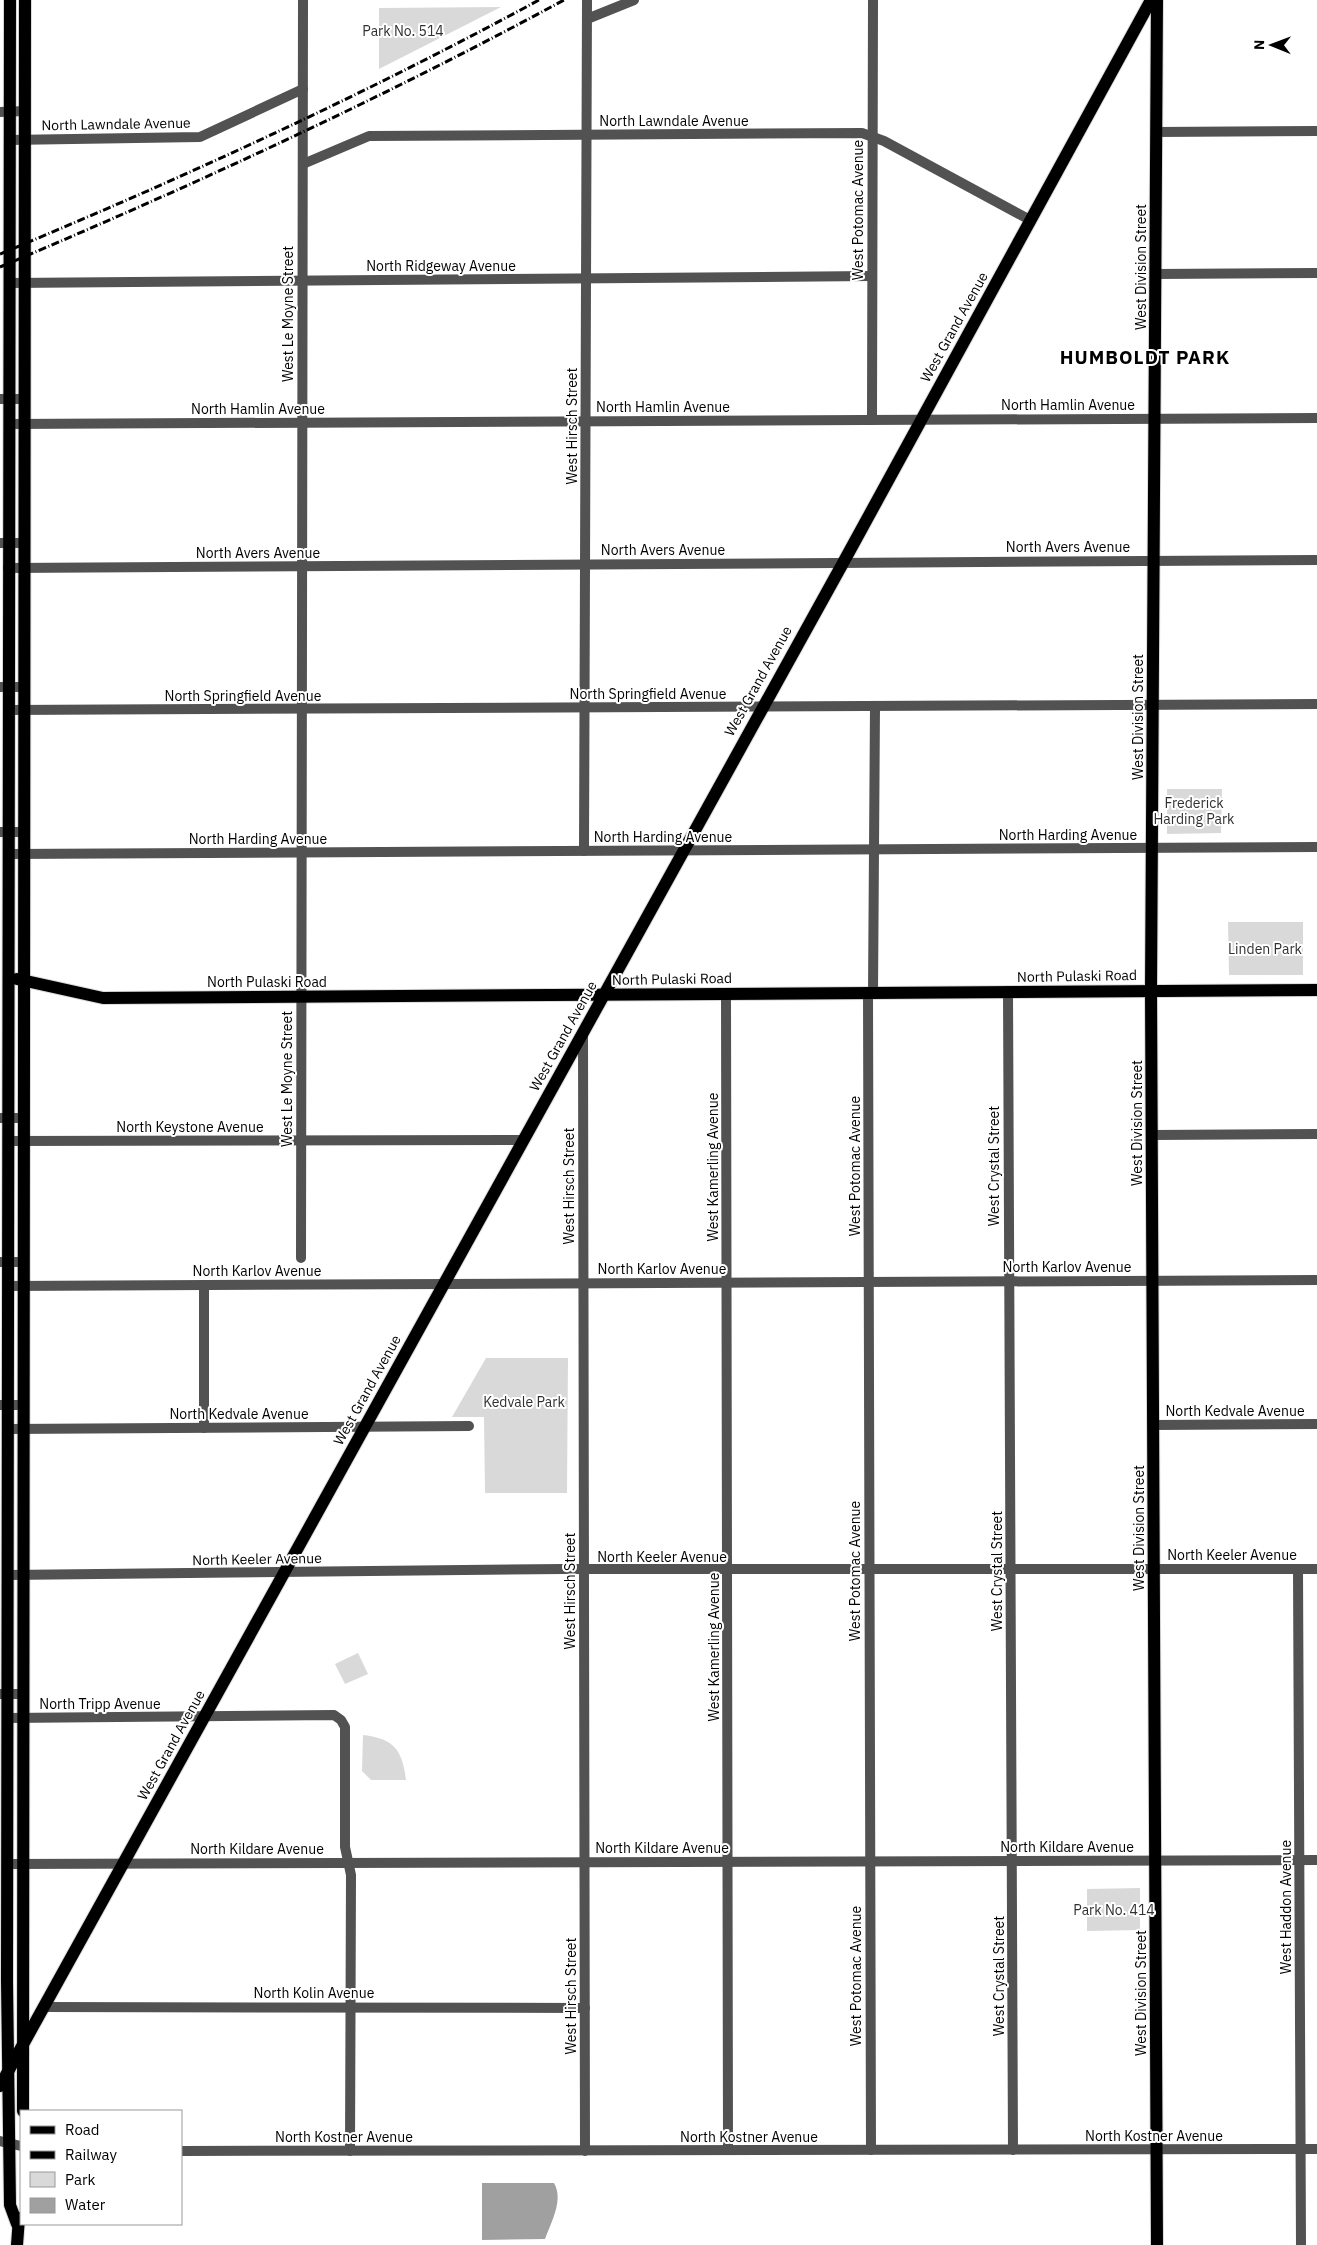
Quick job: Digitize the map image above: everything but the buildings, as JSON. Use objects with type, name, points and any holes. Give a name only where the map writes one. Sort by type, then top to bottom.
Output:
[{"type":"main road","points":[[10,0],[5,112],[9,140],[10,283],[4,399],[9,424],[4,543],[8,568],[4,687],[8,710],[4,832],[8,854],[4,977],[4,1118],[8,1141],[4,1262],[8,1286],[4,1405],[8,1429],[4,1550],[8,1575],[4,1694],[8,1718],[3,1835],[7,1864],[3,1981],[8,2072],[10,2205],[17,2224]]},
{"type":"main road","points":[[24,2110],[23,283],[25,0]]},
{"type":"main road","name":"West Grand Avenue","points":[[0,2086],[842,563],[1150,0]]},
{"type":"main road","name":"West Division Street","points":[[1157,0],[1156,418],[1151,990],[1157,2245]]},
{"type":"main road","name":"North Pulaski Road","points":[[4,977],[103,998],[1317,990]]},
{"type":"main road","points":[[17,2245],[17,2224],[20,2215]]},
{"type":"street","name":"West Le Moyne Street","points":[[301,1258],[303,0]]},
{"type":"street","name":"West Hirsch Street","points":[[584,851],[587,0]]},
{"type":"street","points":[[587,19],[634,0]]},
{"type":"street","name":"West Potomac Avenue","points":[[872,420],[873,0]]},
{"type":"street","name":"North Lawndale Avenue","points":[[9,140],[200,137],[303,89]]},
{"type":"street","name":"North Lawndale Avenue","points":[[5,112],[24,112]]},
{"type":"street","points":[[1157,132],[1317,131]]},
{"type":"street","name":"North Lawndale Avenue","points":[[302,164],[369,136],[862,133],[872,136],[1030,220]]},
{"type":"street","points":[[1156,274],[1317,273]]},
{"type":"street","name":"North Ridgeway Avenue","points":[[10,283],[872,276]]},
{"type":"street","points":[[4,399],[23,399]]},
{"type":"street","name":"North Hamlin Avenue","points":[[9,424],[1317,418]]},
{"type":"street","points":[[4,543],[23,543]]},
{"type":"street","name":"North Avers Avenue","points":[[8,568],[1317,560]]},
{"type":"street","points":[[4,687],[23,687]]},
{"type":"street","name":"North Springfield Avenue","points":[[8,710],[1317,704]]},
{"type":"street","name":"West Potomac Avenue","points":[[871,2150],[868,1282],[870,992],[876,706]]},
{"type":"street","points":[[4,832],[23,832]]},
{"type":"street","name":"North Harding Avenue","points":[[8,854],[1317,847]]},
{"type":"street","name":"West Crystal Street","points":[[1008,991],[1013,2150]]},
{"type":"street","name":"West Kamerling Avenue","points":[[726,993],[728,2150]]},
{"type":"street","name":"West Hirsch Street","points":[[583,1030],[585,2151]]},
{"type":"street","points":[[4,1118],[23,1118]]},
{"type":"street","points":[[1152,1135],[1317,1134]]},
{"type":"street","name":"North Keystone Avenue","points":[[8,1141],[523,1140]]},
{"type":"street","points":[[4,1262],[23,1262]]},
{"type":"street","name":"North Karlov Avenue","points":[[8,1286],[1317,1280]]},
{"type":"street","points":[[204,1285],[204,1428]]},
{"type":"street","points":[[4,1405],[23,1405]]},
{"type":"street","name":"North Kedvale Avenue","points":[[1153,1425],[1317,1424]]},
{"type":"street","name":"North Kedvale Avenue","points":[[8,1429],[469,1426]]},
{"type":"street","points":[[4,1550],[23,1550]]},
{"type":"street","name":"West Haddon Avenue","points":[[1298,1569],[1301,2245]]},
{"type":"street","name":"North Keeler Avenue","points":[[8,1575],[283,1572],[1317,1569]]},
{"type":"street","name":"North Tripp Avenue","points":[[4,1694],[23,1694]]},
{"type":"street","name":"North Tripp Avenue","points":[[8,1718],[334,1715],[341,1720],[345,1727],[344,1847],[347,1863]]},
{"type":"street","points":[[3,1835],[23,1835]]},
{"type":"street","name":"North Kildare Avenue","points":[[7,1864],[1317,1860]]},
{"type":"street","points":[[347,1863],[350,1875],[350,2151]]},
{"type":"street","points":[[3,1981],[23,1981]]},
{"type":"street","name":"North Kolin Avenue","points":[[43,2007],[585,2008]]},
{"type":"street","name":"North Kostner Avenue","points":[[182,2151],[1317,2149]]},
{"type":"green space","name":"Park No. 514","points":[[501,7],[379,69],[379,8]]},
{"type":"green space","name":"Frederick Harding Park","points":[[1167,789],[1222,789],[1221,833],[1167,834]]},
{"type":"green space","name":"Linden Park","points":[[1228,922],[1303,922],[1303,975],[1229,975]]},
{"type":"green space","name":"Kedvale Park","points":[[486,1358],[568,1358],[567,1493],[485,1493],[484,1417],[452,1417]]},
{"type":"green space","points":[[358,1653],[368,1674],[345,1684],[335,1664]]},
{"type":"green space","points":[[363,1735],[382,1739],[395,1747],[402,1760],[406,1780],[371,1780],[362,1771]]},
{"type":"green space","name":"Park No. 414","points":[[1140,1888],[1140,1930],[1087,1931],[1087,1889]]},
{"type":"water","points":[[482,2183],[554,2183],[558,2197],[557,2204],[545,2239],[482,2240]]},
{"type":"railway","points":[[0,254],[137,196],[340,102],[539,0]]},
{"type":"railway","points":[[0,267],[215,173],[356,107],[564,0]]},
{"type":"district","name":"HUMBOLDT PARK","points":[[1145,357]]}]
